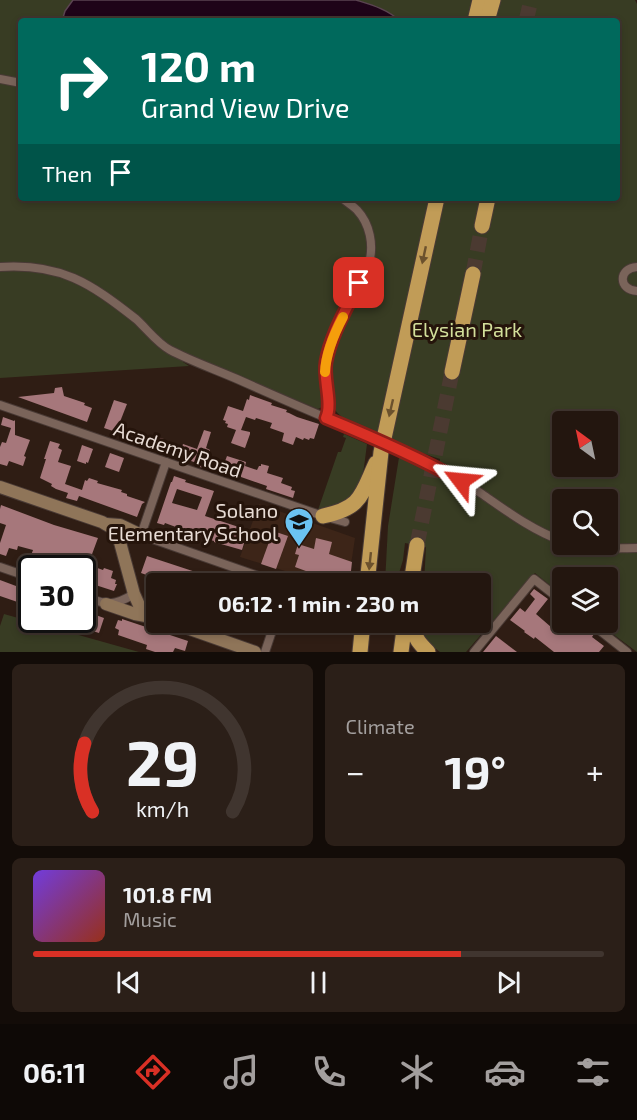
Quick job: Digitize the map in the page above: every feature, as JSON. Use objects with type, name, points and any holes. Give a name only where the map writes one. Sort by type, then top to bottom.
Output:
[{"type":"highway","points":[[476,18],[480,0]]},
{"type":"highway","points":[[488,18],[493,0]]},
{"type":"highway","points":[[369,573],[381,452],[436,201]]},
{"type":"highway","points":[[482,226],[487,201]]},
{"type":"highway","points":[[452,372],[473,274]]},
{"type":"highway","points":[[323,516],[339,513],[354,504],[361,496],[381,452]]},
{"type":"highway","points":[[413,573],[417,545]]},
{"type":"highway","points":[[360,652],[362,633]]},
{"type":"highway","points":[[401,652],[404,633]]},
{"type":"highway","points":[[415,633],[418,642],[428,652]]},
{"type":"main road","points":[[0,487],[113,531]]},
{"type":"main road","points":[[113,531],[120,525],[141,535]]},
{"type":"main road","points":[[113,531],[134,594],[139,605],[146,611]]},
{"type":"main road","points":[[106,604],[146,616]]},
{"type":"main road","points":[[201,633],[255,652]]},
{"type":"street","points":[[0,79],[18,82]]},
{"type":"street","points":[[326,418],[329,410],[325,380],[330,345],[372,253],[368,229],[363,219],[346,201]]},
{"type":"street","points":[[0,267],[37,268],[74,277],[92,287],[137,321],[167,349],[346,426],[441,470],[481,493],[519,520],[552,537]]},
{"type":"street","points":[[637,267],[626,270],[623,278],[627,289],[637,291]]},
{"type":"street","name":"Academy Road","points":[[0,405],[345,522]]},
{"type":"street","points":[[141,535],[166,462]]},
{"type":"street","points":[[113,531],[141,535],[250,573]]},
{"type":"street","points":[[618,548],[637,548]]},
{"type":"street","points":[[0,567],[18,573]]},
{"type":"street","points":[[474,652],[534,579],[552,593]]},
{"type":"street","points":[[96,601],[106,604],[123,600],[134,594]]},
{"type":"street","points":[[265,652],[271,633]]},
{"type":"street","points":[[603,633],[627,652]]},
{"type":"shaded area","points":[[73,0],[356,0],[385,10],[396,18],[63,18]]},
{"type":"shaded area","name":"Solano Elementary School","points":[[259,504],[355,538],[348,573],[287,573],[240,557]]},
{"type":"green space","name":"Elysian Park","points":[[0,0],[635,0],[637,4],[637,652],[611,633],[618,633],[618,567],[552,567],[552,587],[535,573],[491,623],[491,573],[425,573],[426,547],[405,543],[399,573],[386,573],[388,526],[401,445],[356,425],[335,410],[322,407],[318,409],[202,361],[183,362],[189,366],[0,378]],"holes":[[[413,450],[440,459],[438,474],[411,463]]]},
{"type":"green space","points":[[344,434],[367,444],[359,489],[352,499],[325,510],[318,510],[338,452],[341,452],[346,438],[343,437]]},
{"type":"green space","points":[[4,614],[18,618],[18,633],[72,633],[139,652],[0,652],[0,626]]},
{"type":"green space","name":"Elysian Park","points":[[422,633],[483,633],[466,652],[440,652],[425,640]]},
{"type":"building","points":[[62,387],[64,396],[85,403],[84,405],[92,408],[87,422],[18,397],[54,393],[55,388]]},
{"type":"building","points":[[250,395],[287,410],[286,412],[297,417],[319,424],[314,439],[304,438],[303,440],[296,437],[293,445],[282,441],[284,433],[270,428],[272,423],[246,417],[241,430],[250,432],[245,448],[231,443],[236,430],[227,427],[228,424],[223,420],[228,406],[243,411]]},
{"type":"building","points":[[114,400],[127,404],[116,432],[104,428]]},
{"type":"building","points":[[3,417],[15,420],[15,435],[30,440],[23,466],[9,461],[7,466],[0,464],[0,447],[2,442],[6,443],[11,428],[1,425]]},
{"type":"building","points":[[204,430],[211,432],[206,448],[210,450],[206,469],[179,455],[183,444],[197,449]]},
{"type":"building","points":[[150,435],[164,439],[162,452],[146,447]]},
{"type":"building","points":[[50,441],[60,444],[58,448],[62,450],[58,462],[71,466],[65,484],[82,490],[85,480],[89,478],[98,481],[97,483],[122,490],[121,492],[127,496],[145,502],[137,517],[79,496],[77,501],[66,498],[68,493],[56,489],[51,486],[52,484],[40,478]]},
{"type":"building","points":[[82,445],[93,449],[86,464],[77,461]]},
{"type":"building","points":[[110,453],[124,458],[119,472],[105,467]]},
{"type":"building","points":[[227,456],[246,462],[245,466],[257,470],[261,464],[269,466],[267,473],[283,478],[281,483],[292,487],[291,490],[295,491],[293,498],[241,477],[240,470],[224,464]]},
{"type":"building","points":[[174,476],[214,491],[205,516],[248,530],[242,550],[214,542],[184,528],[184,530],[165,523],[164,525],[157,523]],"holes":[[[177,489],[202,497],[197,510],[172,503]]]},
{"type":"building","points":[[1,505],[54,525],[98,538],[92,555],[31,555],[33,550],[18,546],[17,550],[9,548],[6,556],[0,554],[0,543],[6,525],[0,523]]},
{"type":"building","points":[[273,531],[288,536],[276,569],[261,564]]},
{"type":"building","points":[[316,538],[332,542],[329,554],[352,562],[350,573],[311,573],[295,567],[299,555],[295,554],[298,544],[314,549]]},
{"type":"building","points":[[147,556],[199,573],[146,575],[141,573]]},
{"type":"building","points":[[96,568],[113,571],[111,578],[116,580],[115,584],[117,584],[114,591],[96,585]]},
{"type":"building","points":[[0,580],[18,587],[18,602],[0,596]]},
{"type":"building","points":[[534,589],[548,599],[536,614],[552,626],[552,633],[593,633],[592,637],[604,646],[599,652],[554,652],[535,637],[534,639],[524,632],[510,620],[520,608],[525,612],[535,599],[530,594]]},
{"type":"building","points":[[96,615],[104,618],[99,633],[96,632]]},
{"type":"building","points":[[122,619],[146,627],[146,633],[164,633],[188,641],[185,651],[175,648],[173,652],[155,652],[146,649],[147,645],[118,635],[119,630],[115,628],[118,620],[122,621]]},
{"type":"building","points":[[496,636],[517,652],[483,652]]},
{"type":"tunnel","points":[[527,18],[531,0]]},
{"type":"tunnel","points":[[473,274],[482,226]]},
{"type":"tunnel","points":[[417,545],[452,372]]},
{"type":"slow traffic","points":[[325,372],[330,345],[343,317]]},
{"type":"place","name":"Solano Elementary School","points":[[299,548]]},
{"type":"route","points":[[359,283],[330,345],[325,380],[329,410],[326,418],[412,456],[461,481]]}]
